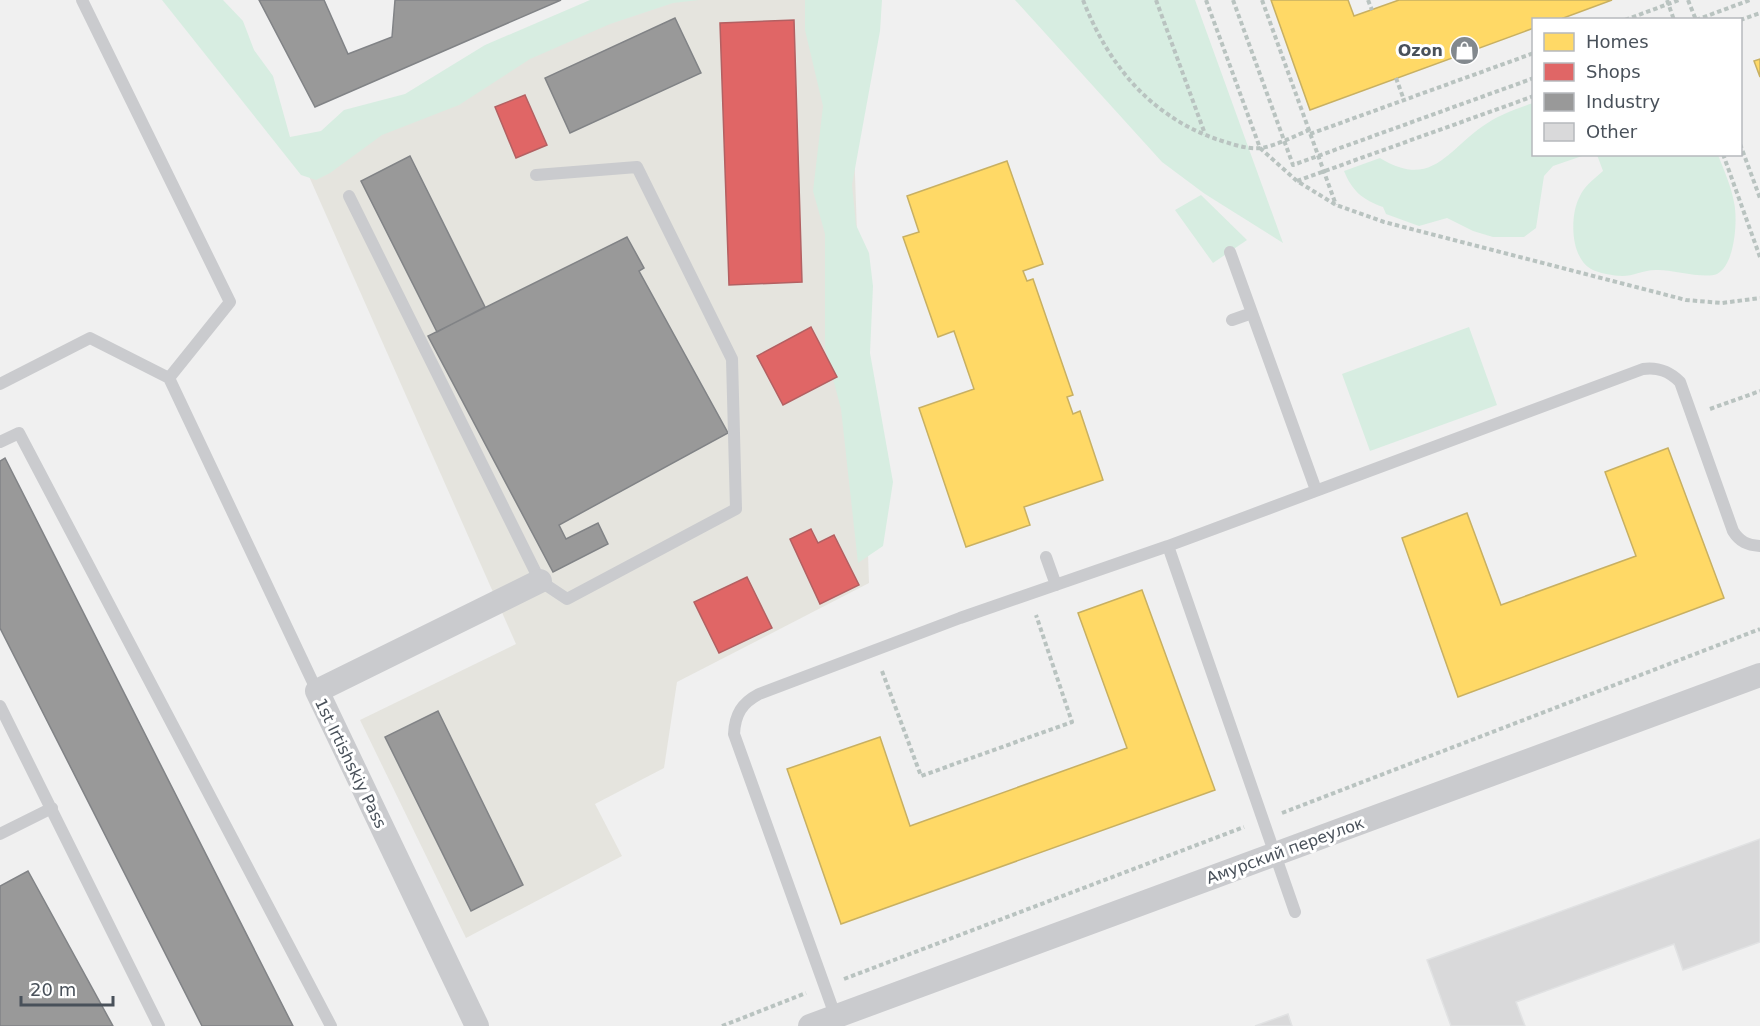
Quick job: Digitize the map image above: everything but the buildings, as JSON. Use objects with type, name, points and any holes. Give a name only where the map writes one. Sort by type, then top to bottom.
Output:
[{"type":"street","name":"1st Irtishskiy Pass","points":[[477,1026],[317,691],[540,581]]},
{"type":"street","name":"Амурский переулок","points":[[810,1026],[1760,675]]},
{"type":"lane","points":[[82,0],[230,302],[168,378]]},
{"type":"lane","points":[[349,196],[540,581],[567,599],[736,509],[732,359],[637,167],[536,175]]},
{"type":"lane","points":[[1230,252],[1316,490]]},
{"type":"lane","points":[[1232,320],[1252,313]]},
{"type":"lane","points":[[0,384],[90,338],[168,378],[317,691]]},
{"type":"lane","points":[[835,1016],[734,734],[735,721],[740,708],[759,694],[874,650],[1167,546],[1642,369],[1652,368],[1672,374],[1680,382],[1733,531],[1738,540],[1748,545],[1760,546]]},
{"type":"lane","points":[[0,442],[19,433],[331,1026]]},
{"type":"lane","points":[[1167,546],[1295,912]]},
{"type":"lane","points":[[1046,557],[1056,585]]},
{"type":"lane","points":[[0,706],[159,1026]]},
{"type":"lane","points":[[0,834],[52,808]]},
{"type":"path","points":[[1083,0],[1095,32],[1120,69],[1146,98],[1177,120],[1205,135],[1232,144],[1260,148],[1404,100],[1532,53]]},
{"type":"path","points":[[1156,0],[1205,135]]},
{"type":"path","points":[[1206,0],[1260,148],[1297,181],[1336,205],[1384,222],[1686,300],[1722,303],[1760,298]]},
{"type":"path","points":[[1233,0],[1293,165],[1532,78]]},
{"type":"path","points":[[1262,0],[1336,205]]},
{"type":"path","points":[[1368,0],[1372,10]]},
{"type":"path","points":[[1630,18],[1668,2],[1679,0]]},
{"type":"path","points":[[1689,0],[1695,18]]},
{"type":"path","points":[[1701,18],[1750,0]]},
{"type":"path","points":[[1668,2],[1673,18]]},
{"type":"path","points":[[1742,19],[1760,13]]},
{"type":"path","points":[[1396,78],[1404,100]]},
{"type":"path","points":[[1297,181],[1532,96]]},
{"type":"path","points":[[1742,149],[1760,198]]},
{"type":"path","points":[[1724,156],[1760,257]]},
{"type":"path","points":[[1732,401],[1760,391]]},
{"type":"path","points":[[874,650],[921,776],[1072,722],[1029,594]]},
{"type":"shaded area","points":[[625,0],[849,0],[869,583],[677,682],[664,768],[595,804],[622,856],[466,938],[360,720],[516,644],[300,156]]},
{"type":"green space","points":[[162,0],[223,0],[243,21],[254,50],[273,76],[290,137],[321,131],[344,110],[405,94],[485,45],[590,0],[699,0],[673,3],[610,24],[530,59],[459,105],[382,135],[330,173],[316,180],[301,175]]},
{"type":"green space","points":[[805,0],[882,0],[880,31],[852,185],[856,225],[869,253],[873,286],[870,353],[893,482],[883,546],[858,563],[841,409],[825,348],[825,234],[813,191],[823,106],[805,30]]},
{"type":"green space","points":[[1015,0],[1195,0],[1283,243],[1205,194],[1162,162]]},
{"type":"green space","points":[[1532,103],[1532,156],[1582,156],[1553,166],[1544,176],[1536,228],[1524,237],[1493,237],[1473,231],[1447,218],[1419,226],[1386,214],[1383,207],[1359,194],[1344,171],[1380,158],[1398,167],[1412,170],[1425,168],[1448,156],[1489,122]]},
{"type":"green space","points":[[1597,156],[1718,156],[1731,190],[1735,210],[1734,241],[1723,269],[1711,275],[1653,270],[1619,276],[1591,269],[1584,263],[1576,246],[1574,215],[1584,190],[1603,171]]},
{"type":"green space","points":[[1201,195],[1247,240],[1213,263],[1175,210]]},
{"type":"green space","points":[[1469,327],[1497,405],[1370,451],[1342,374]]},
{"type":"place","name":"Ozon","points":[[1464,50]]}]
